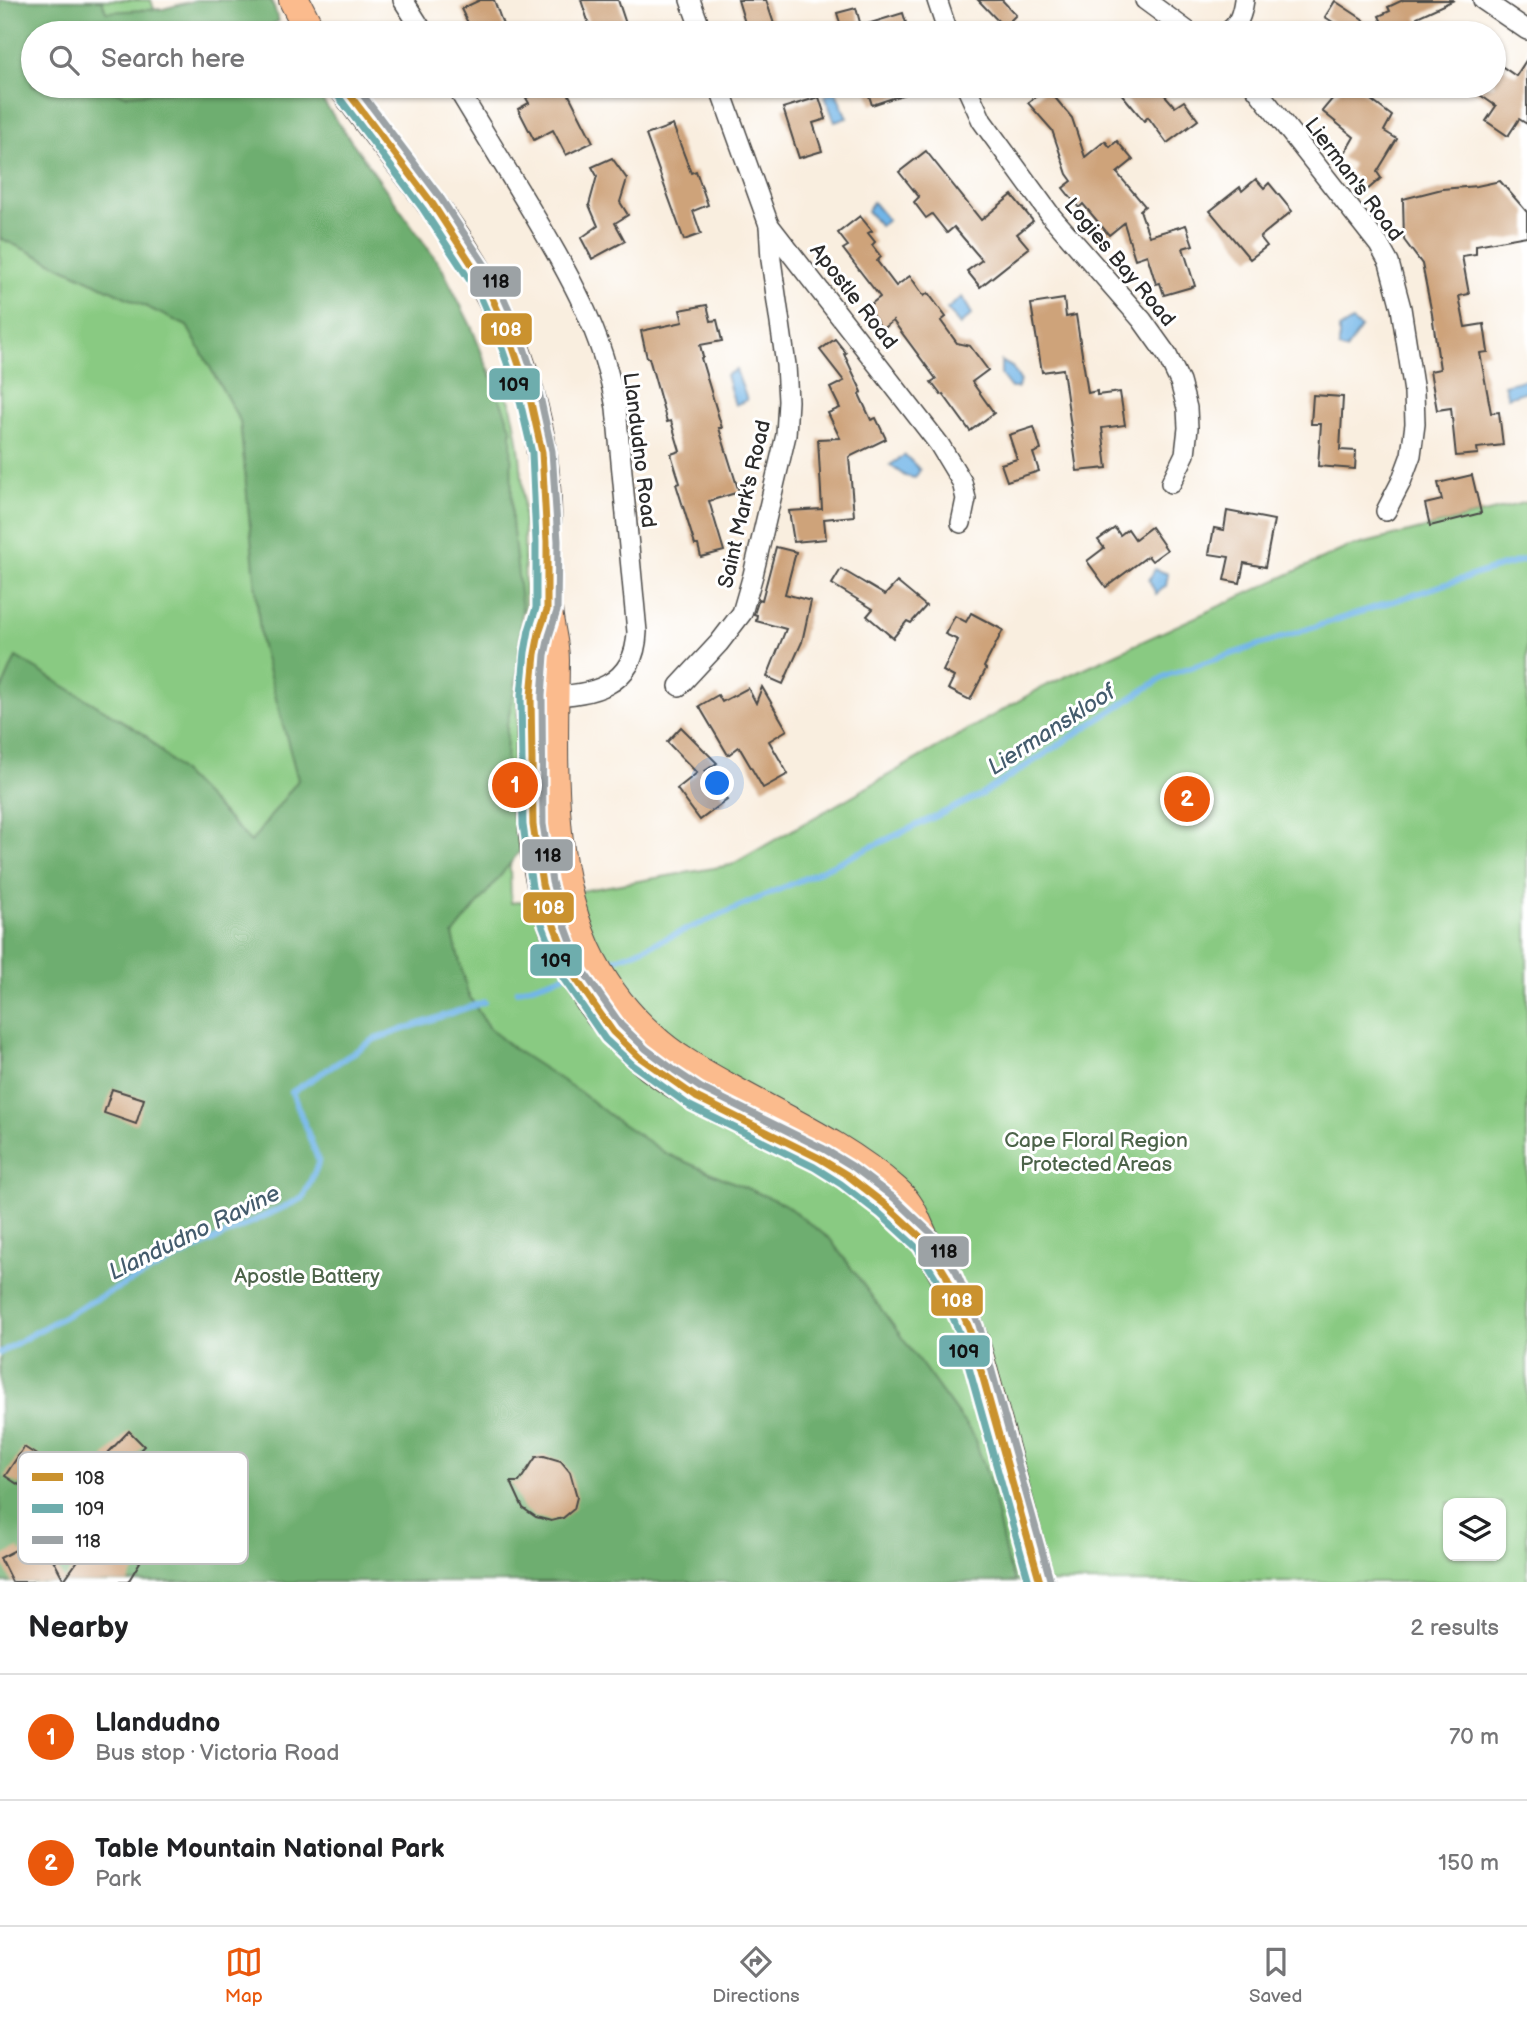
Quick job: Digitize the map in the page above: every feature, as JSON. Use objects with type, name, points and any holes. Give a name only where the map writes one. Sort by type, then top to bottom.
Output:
[{"type":"main road","points":[[294,0],[305,21]]},
{"type":"main road","points":[[352,98],[432,203],[489,291],[508,333],[529,394],[541,452],[546,530],[547,610],[535,654],[564,878],[581,939],[606,986],[642,1029],[669,1053],[840,1150],[896,1192],[916,1218],[925,1241],[946,1275],[972,1338],[1040,1582]]},
{"type":"street","points":[[403,0],[416,21]]},
{"type":"street","points":[[690,0],[698,21]]},
{"type":"street","points":[[937,0],[944,21]]},
{"type":"street","points":[[1145,0],[1174,21]]},
{"type":"street","points":[[1238,21],[1244,0]]},
{"type":"street","points":[[1483,0],[1527,30]]},
{"type":"street","name":"Llandudno Road","points":[[463,98],[565,266],[596,333],[611,379],[616,408],[637,632],[634,657],[621,675],[602,688],[542,696]]},
{"type":"street","name":"Apostle Road","points":[[723,98],[769,225],[939,444],[962,482],[965,499],[961,523]]},
{"type":"street","name":"Logies Bay Road","points":[[971,98],[982,121],[1035,195],[1142,320],[1167,355],[1180,382],[1187,408],[1188,428],[1185,454],[1171,483]]},
{"type":"street","name":"Lierman's Road","points":[[1263,98],[1379,245],[1389,263],[1396,285],[1414,392],[1415,424],[1411,455],[1386,512]]},
{"type":"street","name":"Saint Mark's Road","points":[[679,686],[719,643],[742,612],[786,435],[786,365],[771,260],[769,225]]},
{"type":"green space","name":"Cape Floral Region Protected Areas","points":[[0,0],[151,0],[158,21],[21,21],[21,98],[316,98],[510,402],[522,478],[525,609],[517,621],[520,816],[510,867],[511,903],[731,865],[1041,688],[1346,548],[1527,502],[1527,1582],[0,1582]]},
{"type":"green space","name":"Apostle Battery","points":[[0,0],[102,0],[106,12],[163,9],[196,0],[271,0],[279,21],[21,21],[21,98],[321,98],[442,268],[472,328],[511,428],[512,522],[522,610],[518,670],[507,725],[506,778],[517,809],[520,851],[453,935],[468,994],[488,1027],[514,1049],[580,1092],[613,1118],[667,1154],[784,1204],[830,1239],[973,1435],[991,1485],[1007,1561],[1016,1582],[0,1582],[0,693],[16,657],[144,734],[251,842],[298,780],[261,643],[240,421],[187,326],[0,238]]},
{"type":"water","points":[[826,98],[838,98],[847,118],[835,122]]},
{"type":"water","points":[[873,202],[888,220],[880,226],[867,211]]},
{"type":"water","points":[[962,297],[972,314],[960,325],[947,309]]},
{"type":"water","points":[[1352,321],[1361,328],[1346,350],[1339,348],[1339,329]]},
{"type":"water","points":[[1001,361],[1012,367],[1020,380],[1018,388],[1011,388],[1001,375]]},
{"type":"water","points":[[736,370],[747,400],[735,405],[726,375]]},
{"type":"water","points":[[1527,379],[1527,391],[1508,397],[1504,385]]},
{"type":"water","points":[[905,455],[920,470],[915,478],[905,476],[890,465]]},
{"type":"water","points":[[1155,569],[1168,574],[1166,586],[1156,594],[1149,580]]},
{"type":"building","points":[[480,0],[494,0],[502,21],[467,21],[461,9]]},
{"type":"building","points":[[581,0],[618,0],[625,21],[588,21]]},
{"type":"building","points":[[738,0],[766,0],[773,21],[744,21]]},
{"type":"building","points":[[978,0],[1002,0],[1016,15],[1010,21],[998,21]]},
{"type":"building","points":[[1403,0],[1454,0],[1417,17],[1418,21],[1381,21],[1379,16],[1390,11],[1388,7]]},
{"type":"building","points":[[1335,1],[1364,20],[1331,21],[1325,17]]},
{"type":"building","points":[[856,8],[860,21],[839,21],[837,13]]},
{"type":"building","points":[[903,13],[905,21],[877,21]]},
{"type":"building","points":[[1527,59],[1527,124],[1519,119],[1508,136],[1486,121],[1496,106],[1484,98],[1506,98],[1506,69],[1516,76]]},
{"type":"building","points":[[526,98],[571,98],[593,142],[566,155],[553,130],[534,140],[518,109],[529,103]]},
{"type":"building","points":[[819,98],[826,119],[813,123],[822,151],[799,158],[783,108]]},
{"type":"building","points":[[870,98],[893,98],[872,105]]},
{"type":"building","points":[[1034,98],[1055,98],[1072,118],[1085,157],[1105,141],[1110,147],[1117,141],[1133,160],[1117,173],[1145,206],[1140,210],[1149,236],[1186,225],[1193,245],[1183,248],[1195,286],[1164,295],[1160,283],[1156,284],[1147,255],[1135,259],[1124,223],[1109,235],[1083,204],[1079,208],[1063,188],[1072,181],[1052,130],[1028,103]]},
{"type":"building","points":[[1125,98],[1167,98],[1175,107],[1184,101],[1198,120],[1167,143],[1148,117],[1144,121]]},
{"type":"building","points":[[1333,98],[1368,98],[1392,116],[1384,131],[1397,139],[1377,172],[1381,178],[1366,191],[1350,170],[1353,164],[1342,158],[1354,137],[1322,111]]},
{"type":"building","points":[[673,125],[691,173],[696,171],[708,205],[693,211],[701,234],[684,240],[646,135]]},
{"type":"building","points":[[926,151],[981,220],[1012,195],[1033,221],[1017,234],[1029,248],[980,287],[967,271],[982,260],[954,227],[947,233],[932,214],[926,218],[914,202],[919,197],[899,172]]},
{"type":"building","points":[[612,158],[627,179],[620,202],[628,215],[615,223],[625,241],[592,259],[581,238],[598,226],[589,205],[597,176],[592,167]]},
{"type":"building","points":[[1256,179],[1264,188],[1269,183],[1292,211],[1260,237],[1267,246],[1250,259],[1210,211],[1240,187],[1242,191]]},
{"type":"building","points":[[1500,181],[1527,212],[1527,236],[1476,245],[1476,254],[1462,256],[1469,294],[1459,296],[1465,327],[1484,324],[1488,352],[1480,353],[1491,413],[1499,412],[1503,445],[1477,448],[1478,454],[1456,456],[1451,408],[1437,410],[1430,371],[1440,369],[1432,314],[1422,264],[1404,240],[1403,199],[1442,189]]},
{"type":"building","points":[[860,216],[872,231],[868,233],[875,242],[872,245],[881,257],[877,261],[896,286],[910,276],[924,296],[928,293],[946,317],[941,321],[957,343],[970,346],[988,370],[972,382],[994,413],[970,431],[931,382],[936,379],[893,321],[882,329],[867,307],[880,297],[843,249],[848,246],[838,233]]},
{"type":"building","points":[[1064,299],[1066,317],[1076,315],[1088,393],[1097,391],[1097,395],[1120,392],[1125,425],[1102,428],[1107,468],[1077,471],[1063,369],[1042,372],[1031,304]]},
{"type":"building","points":[[707,305],[711,321],[717,320],[722,341],[700,345],[701,358],[739,492],[709,501],[724,551],[701,557],[676,484],[680,483],[671,454],[680,451],[671,421],[667,422],[641,331],[683,322],[680,310]]},
{"type":"building","points":[[835,339],[846,353],[844,354],[862,392],[859,394],[871,420],[876,418],[886,439],[849,457],[854,516],[824,519],[826,539],[794,542],[789,511],[822,509],[818,439],[840,438],[828,413],[840,408],[830,388],[844,381],[820,350]]},
{"type":"building","points":[[1313,395],[1343,397],[1340,450],[1356,451],[1355,469],[1318,466],[1321,424],[1311,424]]},
{"type":"building","points":[[1034,427],[1041,450],[1033,453],[1039,471],[1007,481],[1001,464],[1017,459],[1009,435]]},
{"type":"building","points":[[1472,475],[1481,513],[1430,526],[1425,504],[1442,500],[1438,483]]},
{"type":"building","points":[[1227,511],[1274,520],[1265,567],[1244,563],[1240,583],[1224,580],[1229,557],[1209,554],[1214,528],[1224,530]]},
{"type":"building","points":[[1151,527],[1167,550],[1152,561],[1148,556],[1106,587],[1087,561],[1104,548],[1098,540],[1115,528],[1120,535],[1128,529],[1135,539]]},
{"type":"building","points":[[776,547],[796,552],[785,594],[811,601],[802,642],[783,684],[767,677],[786,629],[756,621],[757,615],[754,614],[759,599],[762,600]]},
{"type":"building","points":[[841,569],[885,595],[897,582],[926,606],[911,623],[907,621],[893,638],[867,616],[873,609],[832,584]]},
{"type":"building","points":[[971,613],[1003,630],[970,700],[948,689],[954,677],[943,671],[958,640],[945,634],[955,616],[966,622]]},
{"type":"building","points":[[762,687],[787,730],[769,741],[788,774],[763,788],[739,747],[728,755],[699,706],[718,695],[722,702],[748,688],[756,703]]},
{"type":"building","points":[[681,727],[717,763],[705,771],[727,800],[700,820],[677,789],[697,773],[667,742]]},
{"type":"building","points":[[112,1089],[144,1099],[136,1124],[104,1113]]},
{"type":"building","points":[[129,1431],[144,1446],[138,1452],[109,1452]]},
{"type":"building","points":[[18,1456],[18,1484],[5,1476]]},
{"type":"building","points":[[544,1456],[561,1461],[570,1472],[577,1497],[574,1509],[563,1518],[551,1521],[536,1517],[523,1508],[511,1482],[519,1482],[536,1457]]},
{"type":"building","points":[[18,1549],[18,1564],[55,1564],[64,1580],[75,1564],[139,1564],[128,1582],[12,1582],[0,1558]]},
{"type":"waterway","name":"Liermanskloof","points":[[606,962],[803,879],[981,795],[1167,675],[1527,559]]},
{"type":"waterway","name":"Liermanskloof","points":[[517,991],[563,976]]},
{"type":"waterway","name":"Llandudno Ravine","points":[[0,1353],[111,1291],[303,1198],[319,1162],[292,1092],[375,1039],[484,1002]]},
{"type":"transit line","name":"109","points":[[340,98],[423,209],[480,296],[519,397],[532,453],[536,541],[536,608],[525,652],[521,695],[523,825],[532,887],[542,924],[563,978],[605,1039],[633,1065],[690,1106],[814,1167],[841,1184],[880,1214],[917,1248],[937,1280],[959,1332],[1029,1582]]},
{"type":"transit line","name":"108","points":[[352,98],[432,203],[489,291],[508,333],[529,394],[542,452],[547,541],[547,610],[535,654],[531,696],[533,825],[542,884],[572,973],[613,1032],[639,1057],[696,1097],[819,1158],[847,1175],[887,1206],[925,1241],[946,1275],[969,1328],[1040,1582]]},
{"type":"transit line","name":"118","points":[[365,98],[440,197],[498,285],[518,330],[539,392],[552,451],[558,541],[557,611],[545,655],[542,696],[543,824],[552,882],[581,968],[621,1025],[646,1049],[701,1088],[824,1149],[852,1166],[894,1198],[933,1235],[956,1271],[979,1325],[1050,1579]]},
{"type":"place","name":"Llandudno","points":[[515,785]]},
{"type":"place","name":"Table Mountain National Park","points":[[1187,799]]}]
